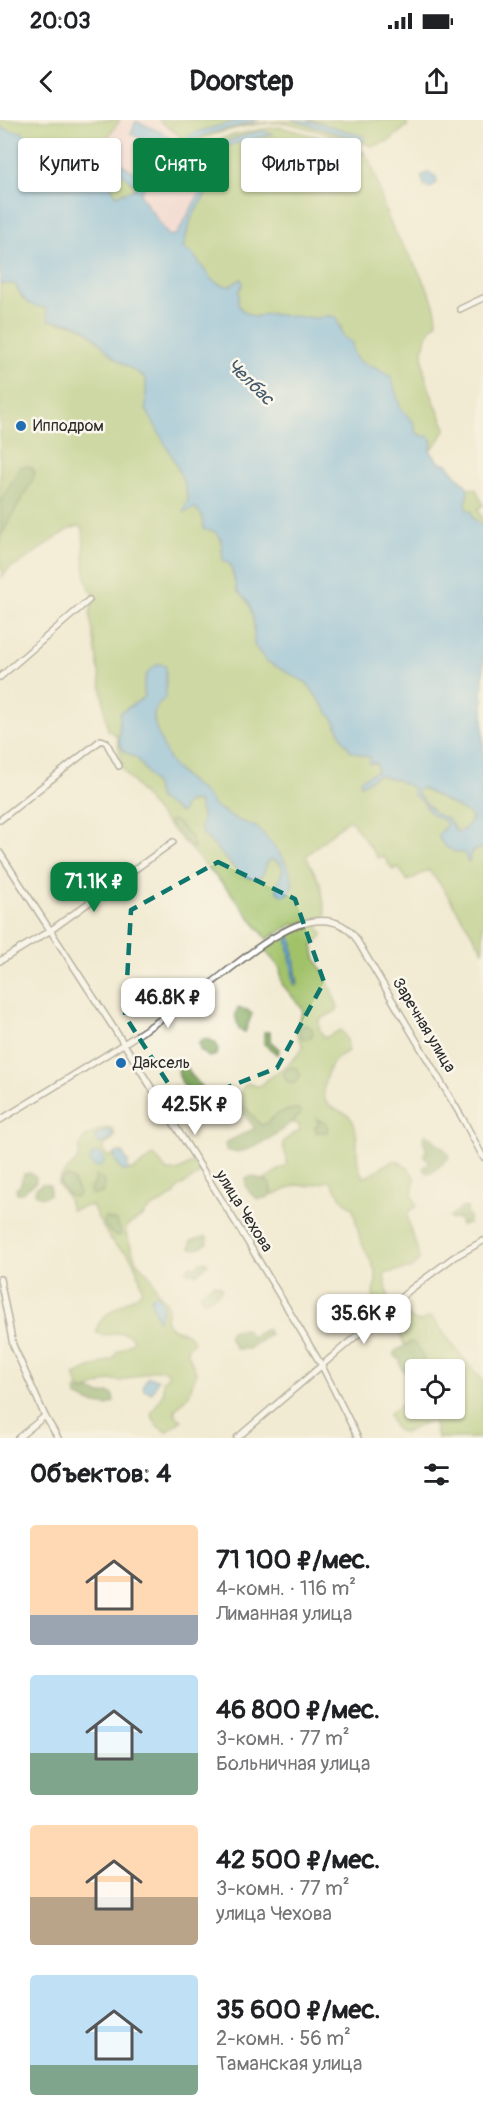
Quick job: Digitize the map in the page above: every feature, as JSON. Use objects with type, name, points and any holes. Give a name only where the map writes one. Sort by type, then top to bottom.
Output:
[{"type":"street","points":[[460,309],[483,298]]},
{"type":"street","points":[[0,677],[88,600]]},
{"type":"street","points":[[0,820],[100,740],[106,742],[119,766]]},
{"type":"street","points":[[0,961],[51,930],[173,842]]},
{"type":"street","name":"улица Чехова","points":[[0,853],[124,1044],[241,1231],[322,1366],[358,1438]]},
{"type":"street","name":"Заречная улица","points":[[124,1044],[191,999],[281,933],[303,924],[329,920],[342,925],[356,937],[464,1120],[483,1157]]},
{"type":"street","points":[[0,1120],[124,1044]]},
{"type":"street","points":[[237,1438],[425,1277],[483,1241]]},
{"type":"street","points":[[0,1283],[14,1345],[45,1416],[58,1438]]},
{"type":"street","points":[[18,1438],[45,1416]]},
{"type":"highlighted area","points":[[218,862],[295,899],[324,982],[277,1068],[182,1105],[125,1016],[131,910]]},
{"type":"shaded area","points":[[120,120],[159,120],[181,138],[133,138],[133,172],[121,163],[121,138],[107,138]]},
{"type":"shaded area","points":[[141,192],[200,192],[177,234],[173,237],[169,236],[141,196]]},
{"type":"green space","points":[[0,120],[120,120],[107,138],[29,138],[22,132],[0,127]]},
{"type":"green space","points":[[159,120],[241,120],[197,132],[192,138],[180,138]]},
{"type":"green space","points":[[309,120],[405,120],[408,125],[389,141],[373,146],[361,143],[361,140],[364,140],[363,136]]},
{"type":"green space","points":[[293,121],[353,138],[343,138],[287,123],[262,124],[196,138],[240,126]]},
{"type":"green space","points":[[281,127],[316,136],[313,138],[258,138],[267,136],[257,132],[229,140],[229,138],[225,138]]},
{"type":"green space","points":[[241,142],[241,192],[361,192],[361,154],[365,153],[370,161],[390,222],[426,285],[436,311],[437,322],[428,334],[423,360],[429,388],[446,428],[430,451],[404,414],[391,377],[358,361],[353,353],[352,343],[343,336],[341,326],[328,316],[316,318],[268,314],[254,317],[238,305],[239,291],[243,283],[241,279],[230,286],[221,285],[212,280],[192,253],[183,248],[191,219],[207,192],[229,192],[229,145]]},
{"type":"green space","points":[[121,173],[133,184],[133,190],[116,195],[114,192],[121,192]]},
{"type":"green space","points":[[0,284],[15,284],[22,298],[46,308],[58,323],[69,323],[86,330],[111,355],[146,379],[146,409],[185,485],[188,500],[184,512],[196,508],[221,538],[223,560],[231,565],[237,591],[249,603],[254,623],[254,645],[266,661],[307,683],[336,723],[343,740],[371,758],[372,763],[377,764],[377,771],[363,780],[366,781],[378,775],[397,780],[413,788],[428,811],[445,821],[447,825],[442,829],[466,853],[467,861],[469,862],[471,852],[483,847],[483,951],[441,885],[428,870],[408,881],[398,867],[393,870],[383,856],[378,858],[352,822],[347,820],[306,856],[320,883],[326,915],[323,918],[292,925],[267,939],[231,893],[158,814],[123,770],[116,735],[108,730],[90,614],[94,595],[85,572],[83,530],[79,526],[69,529],[17,565],[12,566],[2,577],[0,537],[33,479],[20,468],[0,503]],"holes":[[[165,666],[166,675],[154,714],[155,729],[165,754],[174,768],[204,793],[215,807],[238,821],[254,826],[291,876],[291,890],[288,894],[277,891],[283,870],[281,864],[273,859],[258,878],[242,874],[201,832],[202,815],[198,802],[185,804],[182,812],[159,799],[148,773],[137,758],[130,755],[119,742],[120,713],[145,697],[143,689]],[[169,824],[183,829],[191,838],[187,845]]]},
{"type":"green space","points":[[27,466],[35,472],[33,479],[0,537],[0,503],[20,467]]},
{"type":"green space","points":[[468,488],[476,489],[483,505],[478,509],[483,519],[483,526],[472,517],[466,508]]},
{"type":"green space","points":[[421,788],[470,814],[472,819],[462,831],[457,832],[448,819],[436,814],[417,794],[416,791]]},
{"type":"green space","points":[[172,820],[186,832],[195,848],[191,848],[169,824]]},
{"type":"green space","points":[[317,924],[323,935],[313,945],[315,957],[338,1007],[336,1011],[319,1020],[319,1028],[324,1038],[341,1030],[347,1040],[348,1048],[348,1051],[336,1059],[330,1067],[324,1094],[327,1103],[353,1121],[358,1165],[363,1177],[396,1160],[407,1167],[415,1178],[412,1194],[417,1206],[408,1212],[408,1218],[419,1260],[412,1268],[386,1273],[384,1276],[389,1299],[386,1306],[381,1306],[374,1301],[376,1273],[360,1239],[353,1209],[342,1199],[330,1181],[307,1186],[296,1185],[270,1195],[272,1191],[267,1181],[263,1180],[287,1165],[283,1145],[286,1139],[300,1130],[298,1124],[292,1123],[301,1113],[298,1109],[277,1114],[270,1122],[261,1125],[248,1110],[242,1098],[243,1087],[248,1083],[261,1085],[292,1061],[303,1047],[297,1034],[297,1026],[303,1012],[282,984],[280,968],[264,949],[291,932]],"holes":[[[290,937],[298,984],[295,985],[288,941]]]},
{"type":"green space","points":[[238,1008],[252,1014],[245,1032],[239,1030],[235,1014]]},
{"type":"green space","points":[[303,1025],[309,1025],[313,1032],[309,1039],[303,1039],[299,1035],[299,1029]]},
{"type":"green space","points":[[264,1032],[270,1032],[270,1041],[279,1049],[278,1055],[264,1044]]},
{"type":"green space","points":[[203,1039],[216,1043],[218,1051],[216,1055],[209,1057],[200,1050],[199,1043]]},
{"type":"green space","points":[[183,1063],[202,1087],[202,1091],[210,1092],[210,1101],[207,1103],[196,1099],[182,1082],[178,1069]]},
{"type":"green space","points":[[289,1067],[295,1067],[300,1075],[298,1081],[289,1083],[284,1078],[284,1072]]},
{"type":"green space","points":[[230,1093],[261,1125],[285,1111],[298,1109],[301,1113],[276,1134],[255,1146],[235,1152],[226,1150],[225,1143],[255,1128],[231,1099]]},
{"type":"green space","points":[[316,1119],[327,1123],[327,1132],[316,1132],[315,1127],[319,1124]]},
{"type":"green space","points":[[112,1128],[115,1135],[102,1148],[108,1157],[115,1154],[115,1159],[122,1171],[135,1169],[154,1155],[167,1171],[177,1171],[194,1162],[200,1171],[178,1188],[174,1195],[148,1210],[142,1217],[128,1225],[125,1230],[136,1261],[152,1278],[157,1291],[166,1301],[168,1324],[173,1329],[187,1333],[194,1341],[187,1350],[196,1373],[189,1395],[175,1410],[175,1415],[182,1420],[167,1432],[157,1426],[151,1414],[163,1393],[163,1380],[169,1375],[166,1370],[154,1370],[122,1381],[111,1380],[84,1391],[78,1386],[74,1375],[114,1358],[117,1352],[132,1343],[133,1339],[129,1335],[120,1333],[102,1335],[97,1333],[98,1327],[106,1316],[142,1290],[131,1258],[112,1241],[102,1227],[92,1205],[71,1210],[67,1196],[58,1184],[61,1177],[78,1159],[79,1147],[84,1139],[104,1129]],"holes":[[[66,1176],[71,1179],[78,1191],[70,1196],[61,1186]],[[106,1218],[117,1221],[121,1233],[110,1232],[103,1222]]]},
{"type":"green space","points":[[426,1134],[444,1149],[449,1158],[433,1172],[426,1173],[423,1168],[430,1162],[424,1157],[426,1148],[423,1140]]},
{"type":"green space","points":[[30,1173],[36,1177],[36,1182],[22,1193],[17,1193],[16,1189],[20,1186],[24,1174]]},
{"type":"green space","points":[[96,1175],[103,1180],[105,1187],[102,1193],[94,1195],[91,1194],[90,1188],[94,1184]]},
{"type":"green space","points":[[66,1176],[73,1180],[79,1194],[77,1197],[69,1194],[62,1187],[60,1181]]},
{"type":"green space","points":[[252,1176],[270,1183],[270,1195],[267,1198],[258,1199],[249,1191],[246,1179]]},
{"type":"green space","points":[[42,1184],[50,1185],[50,1194],[44,1197],[35,1193],[36,1188]]},
{"type":"green space","points":[[463,1207],[468,1208],[467,1214],[470,1216],[468,1224],[461,1225],[459,1218],[451,1220],[449,1217]]},
{"type":"green space","points":[[106,1218],[117,1221],[120,1236],[112,1233],[106,1227],[103,1222]]},
{"type":"green space","points":[[207,1237],[208,1243],[196,1249],[190,1248],[191,1241]]},
{"type":"green space","points":[[206,1261],[208,1264],[196,1274],[187,1272],[190,1265],[196,1267],[200,1262]]},
{"type":"green space","points":[[214,1283],[222,1287],[220,1292],[212,1298],[203,1300],[199,1294]]},
{"type":"green space","points":[[397,1305],[400,1305],[410,1318],[420,1322],[431,1316],[464,1359],[424,1359],[411,1342],[404,1345],[391,1313]]},
{"type":"green space","points":[[242,1328],[247,1330],[250,1337],[267,1329],[270,1334],[249,1349],[236,1349],[228,1336],[231,1331]]},
{"type":"green space","points":[[412,1342],[418,1347],[424,1359],[405,1359],[405,1371],[402,1370],[400,1361],[394,1352]]},
{"type":"green space","points":[[465,1360],[483,1381],[483,1438],[438,1438],[433,1421],[404,1433],[394,1427],[389,1415],[405,1402],[405,1419],[465,1419]]},
{"type":"green space","points":[[75,1390],[90,1390],[99,1394],[110,1393],[113,1395],[114,1402],[107,1406],[90,1403],[76,1396]]},
{"type":"water","points":[[241,120],[260,120],[197,138],[186,138],[197,132]]},
{"type":"water","points":[[292,120],[337,128],[363,136],[365,141]]},
{"type":"water","points":[[136,121],[169,138],[139,138],[131,134]]},
{"type":"water","name":"Челбас","points":[[0,127],[22,132],[29,138],[18,138],[18,192],[114,192],[116,195],[133,190],[133,192],[141,192],[141,196],[169,236],[177,234],[200,192],[207,192],[191,219],[183,248],[192,253],[212,280],[221,285],[230,286],[241,279],[243,283],[239,291],[238,305],[254,317],[267,314],[316,318],[336,317],[343,336],[352,343],[353,353],[358,361],[391,377],[401,409],[414,423],[416,432],[422,436],[428,436],[432,441],[430,451],[440,463],[446,463],[468,488],[466,508],[472,511],[472,517],[483,526],[483,688],[481,690],[483,698],[483,847],[471,852],[469,862],[465,853],[452,850],[442,843],[438,835],[447,825],[445,821],[432,815],[422,801],[413,795],[413,788],[397,780],[378,775],[361,785],[360,780],[377,771],[377,764],[375,762],[370,764],[371,758],[351,751],[343,740],[336,723],[307,683],[266,661],[254,645],[254,622],[249,603],[237,591],[231,565],[223,560],[221,538],[214,531],[204,530],[202,516],[196,508],[183,512],[188,500],[185,485],[146,409],[146,379],[119,361],[86,330],[72,323],[49,320],[46,308],[26,302],[15,284],[0,284]],"holes":[[[421,788],[470,814],[472,819],[468,826],[456,832],[448,819],[436,814],[417,794],[417,791]]]},
{"type":"water","points":[[264,131],[272,134],[257,138],[241,138],[241,142],[229,145],[229,141],[257,132]]},
{"type":"water","points":[[121,163],[133,171],[133,183],[121,172]]},
{"type":"water","points":[[429,172],[436,177],[437,183],[431,188],[425,187],[421,176]]},
{"type":"water","points":[[159,664],[166,666],[166,697],[156,707],[154,717],[156,728],[169,759],[179,773],[206,795],[214,806],[237,820],[255,827],[270,841],[290,872],[291,890],[284,896],[277,891],[283,870],[281,864],[273,859],[270,860],[258,878],[242,874],[201,832],[202,815],[198,802],[186,803],[180,813],[159,799],[155,785],[137,758],[123,751],[119,742],[120,713],[145,697],[146,677],[150,669]]},
{"type":"water","points":[[289,936],[292,939],[297,985],[294,984]]},
{"type":"water","points":[[109,1130],[113,1134],[111,1138],[105,1143],[98,1143],[95,1137]]},
{"type":"water","points":[[97,1153],[102,1155],[104,1160],[102,1165],[97,1167],[92,1165],[90,1160],[92,1155]]},
{"type":"water","points":[[123,1153],[128,1162],[128,1169],[125,1171],[121,1170],[115,1159],[115,1154]]},
{"type":"water","points":[[157,1295],[163,1304],[158,1320],[151,1301],[152,1296]]},
{"type":"water","points":[[148,1377],[158,1379],[152,1393],[144,1390],[143,1385]]},
{"type":"place","name":"Ипподром","points":[[21,426]]},
{"type":"place","name":"Даксель","points":[[121,1063]]}]
